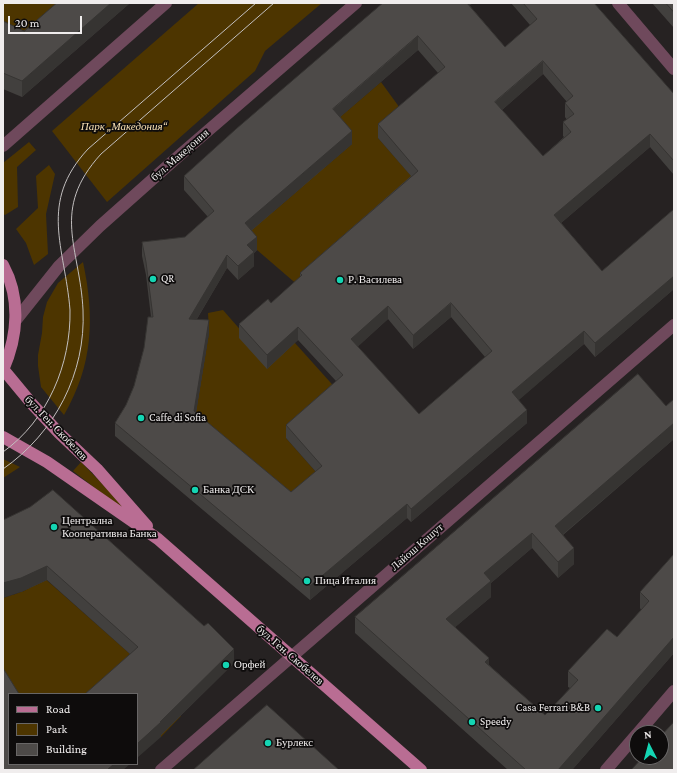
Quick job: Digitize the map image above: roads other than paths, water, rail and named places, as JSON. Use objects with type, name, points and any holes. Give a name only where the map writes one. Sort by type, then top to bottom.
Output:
[{"type":"main road","points":[[3,265],[9,278],[13,293],[16,320],[10,353],[3,370]]},
{"type":"main road","name":"бул. Ген. Скобелев","points":[[3,370],[59,433],[97,469],[158,539]]},
{"type":"main road","name":"бул. Ген. Скобелев","points":[[3,437],[47,462],[158,539],[421,770]]},
{"type":"street","points":[[3,146],[166,3]]},
{"type":"street","name":"бул. Македония","points":[[16,320],[59,266],[100,226],[356,3]]},
{"type":"street","points":[[618,3],[674,69]]},
{"type":"street","name":"Лайош Кошут","points":[[161,770],[674,325]]},
{"type":"street","points":[[646,725],[674,691]]},
{"type":"street","points":[[606,770],[629,744]]},
{"type":"tram line","points":[[3,452],[19,439],[33,424],[44,407],[54,389],[66,350],[70,310],[58,226],[59,207],[63,188],[73,169],[88,149],[256,3]]},
{"type":"tram line","points":[[3,469],[38,438],[64,400],[73,379],[83,333],[83,310],[74,248],[72,211],[76,193],[85,174],[101,154],[274,3]]},
{"type":"place","name":"QR","points":[[153,279]]},
{"type":"place","name":"Р. Василева","points":[[340,280]]},
{"type":"place","name":"Caffe di Sofia","points":[[141,418]]},
{"type":"place","name":"Банка ДСК","points":[[195,490]]},
{"type":"place","name":"Централна Кооперативна Банка","points":[[54,527]]},
{"type":"place","name":"Пица Италия","points":[[307,581]]},
{"type":"place","name":"Орфей","points":[[226,665]]},
{"type":"place","name":"Casa Ferrari B&B","points":[[598,708]]},
{"type":"place","name":"Speedy","points":[[472,722]]},
{"type":"place","name":"Бурлекс","points":[[268,743]]},
{"type":"park label","name":"Парк „Македония“","points":[[124,127]]}]
